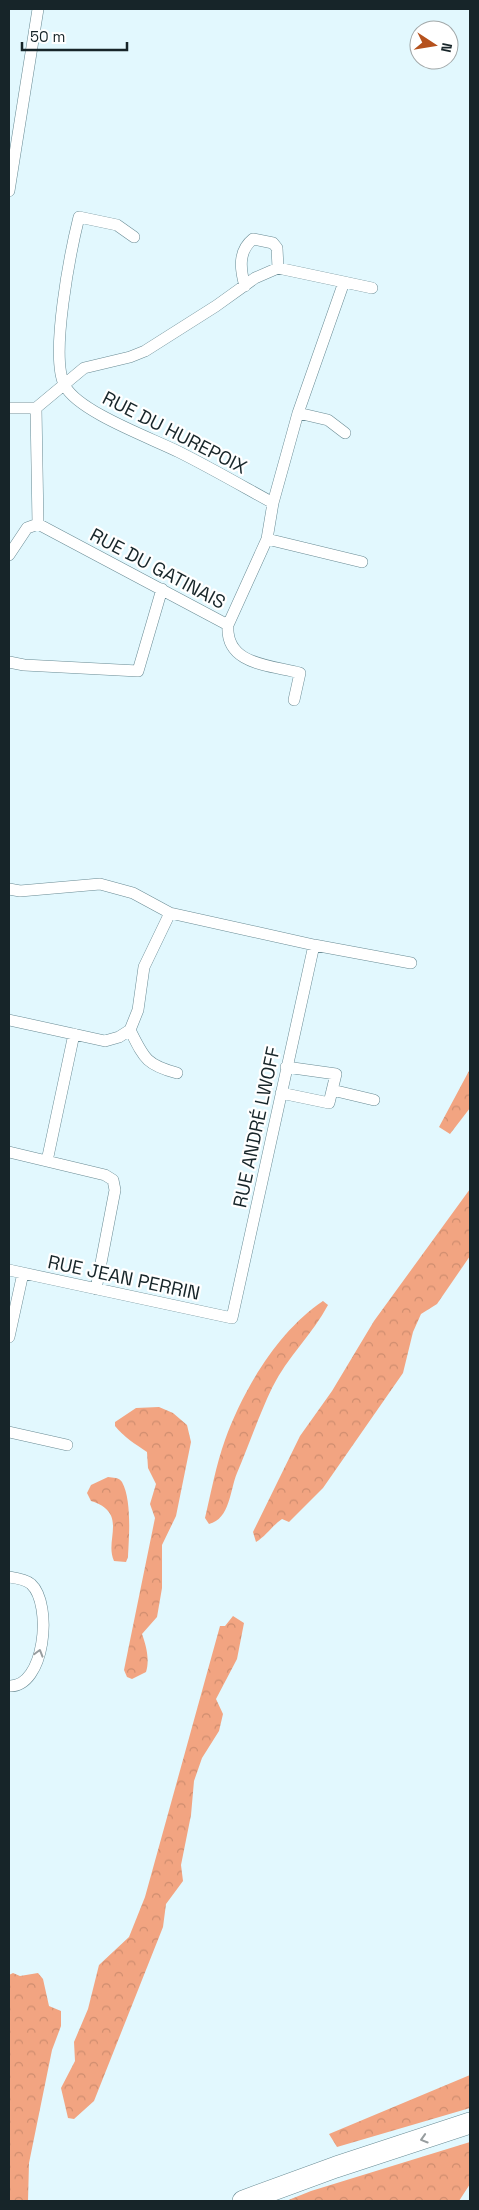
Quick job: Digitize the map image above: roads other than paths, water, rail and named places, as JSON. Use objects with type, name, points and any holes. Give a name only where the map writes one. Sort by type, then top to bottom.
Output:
[{"type":"highway","points":[[243,2201],[336,2166],[470,2123]]},
{"type":"street","points":[[9,191],[38,9]]},
{"type":"street","points":[[65,386],[59,364],[62,303],[79,217],[117,225],[134,237]]},
{"type":"street","points":[[245,286],[240,269],[246,245],[252,239],[273,242],[277,248],[278,268]]},
{"type":"street","points":[[9,408],[36,408],[65,386],[84,368],[130,357],[145,351],[255,278],[278,268],[372,288]]},
{"type":"street","name":"RUE DU GATINAIS","points":[[38,524],[228,625],[267,540],[273,503],[298,413],[344,282]]},
{"type":"street","name":"RUE DU HUREPOIX","points":[[65,386],[77,399],[96,412],[180,453],[273,503]]},
{"type":"street","points":[[9,555],[26,528],[38,524],[36,408]]},
{"type":"street","points":[[298,413],[328,420],[344,433]]},
{"type":"street","points":[[267,540],[362,562]]},
{"type":"street","points":[[9,662],[24,666],[138,671],[162,589]]},
{"type":"street","points":[[228,625],[227,638],[233,650],[243,658],[300,673],[294,700]]},
{"type":"street","points":[[9,890],[20,891],[100,884],[133,893],[170,913],[314,945],[411,963]]},
{"type":"street","points":[[9,1020],[105,1040],[119,1037],[130,1030],[138,1010],[144,967],[170,913]]},
{"type":"street","name":"RUE ANDRÉ LWOFF","points":[[232,1318],[314,945]]},
{"type":"street","points":[[130,1030],[141,1052],[157,1068],[178,1073]]},
{"type":"street","points":[[47,1161],[74,1034]]},
{"type":"street","points":[[281,1093],[329,1103],[336,1074],[286,1067]]},
{"type":"street","points":[[332,1090],[374,1100]]},
{"type":"street","points":[[9,1152],[105,1175],[113,1180],[115,1190],[96,1288]]},
{"type":"street","name":"RUE JEAN PERRIN","points":[[9,1270],[232,1318]]},
{"type":"street","points":[[9,1337],[23,1273]]},
{"type":"street","points":[[9,1432],[67,1445]]},
{"type":"street","points":[[9,1576],[31,1584],[40,1599],[45,1631],[38,1660],[25,1680],[14,1686],[9,1686]]}]
